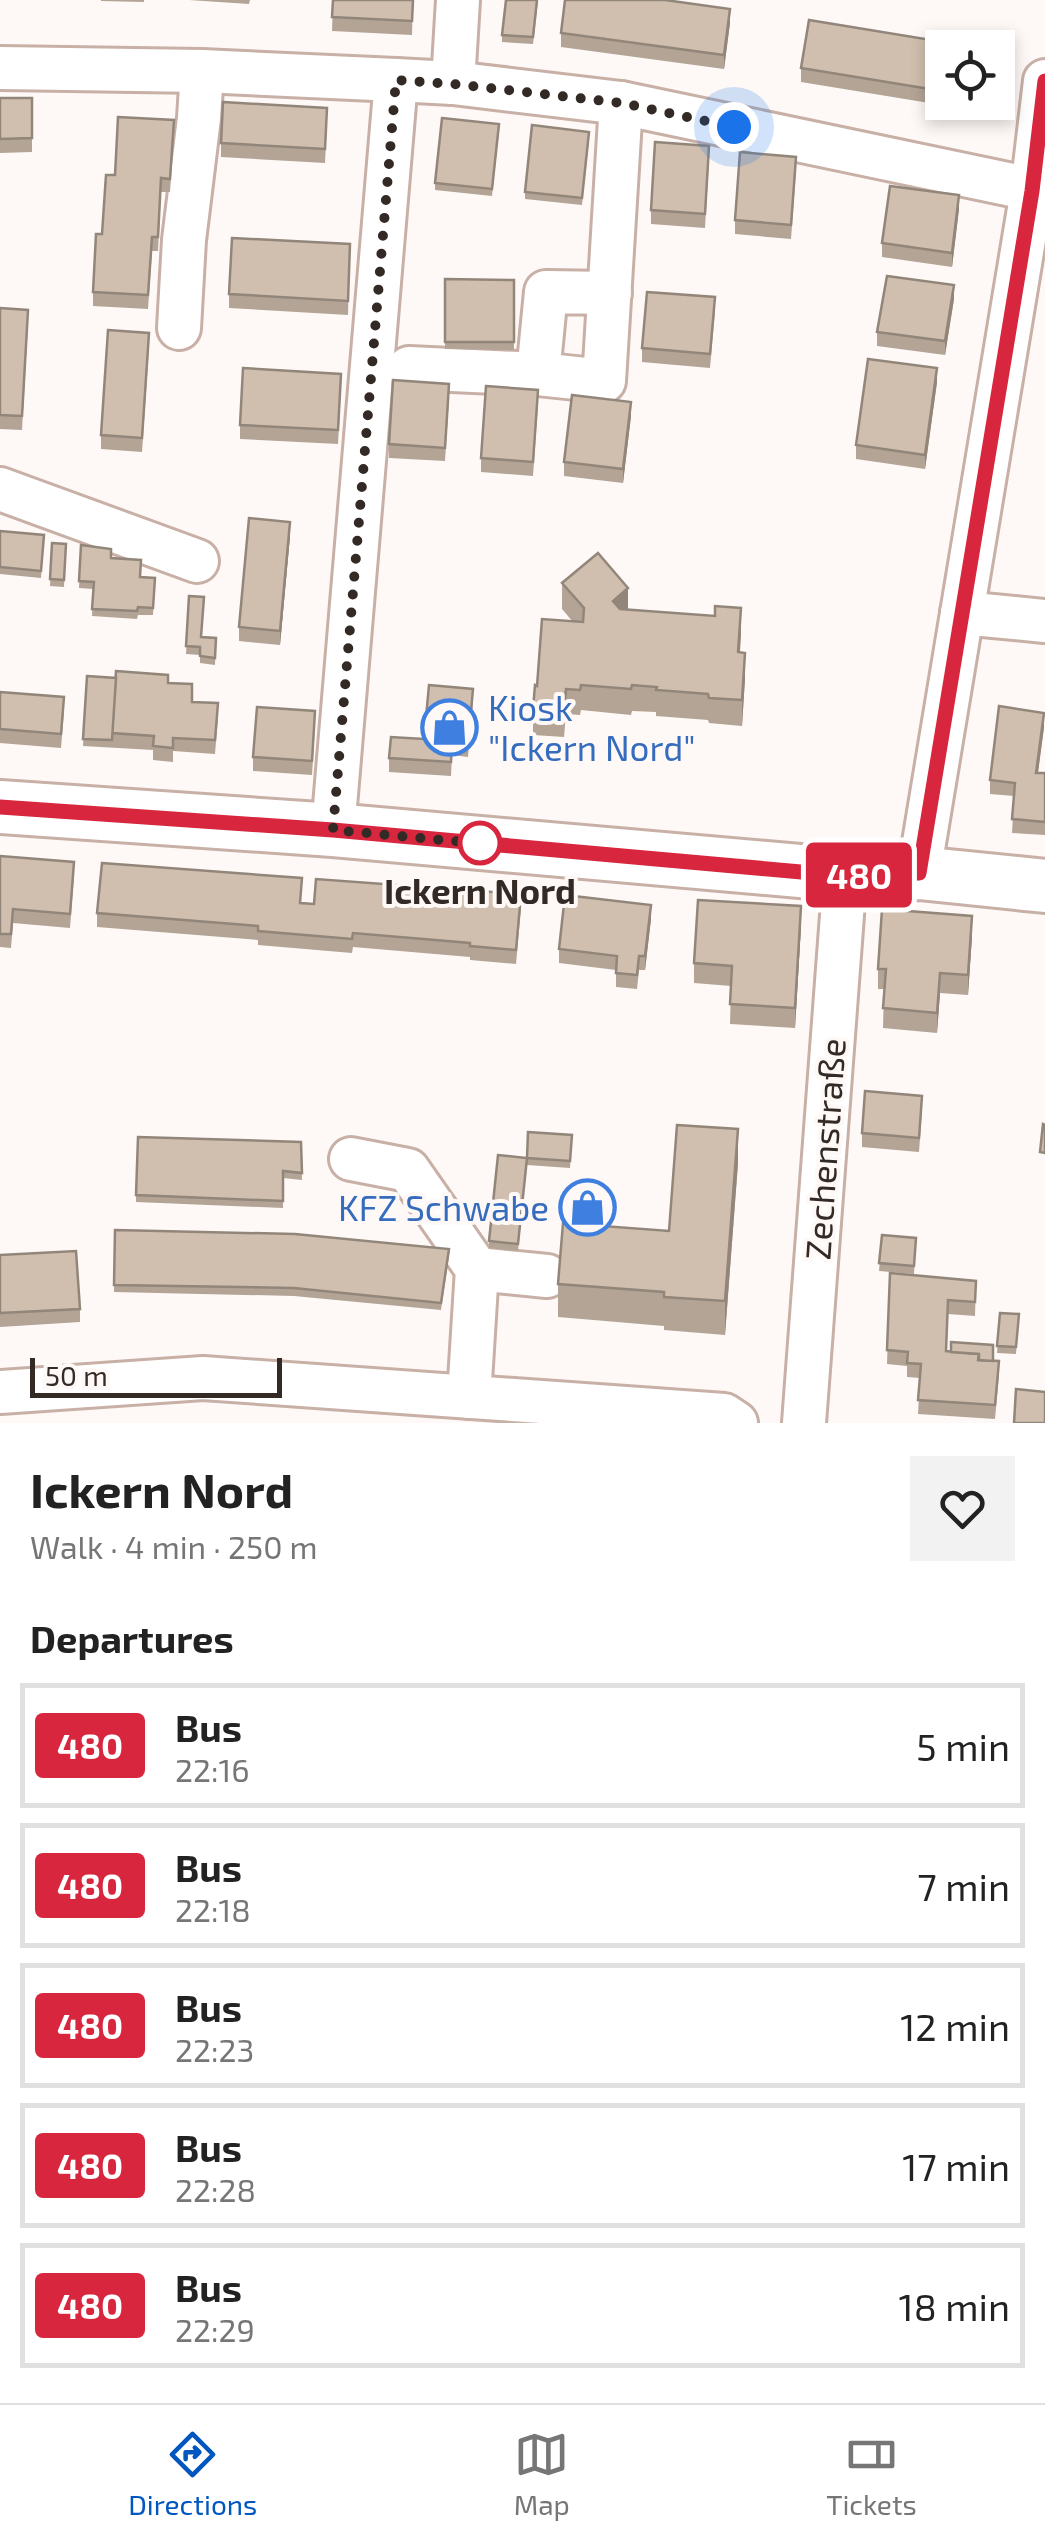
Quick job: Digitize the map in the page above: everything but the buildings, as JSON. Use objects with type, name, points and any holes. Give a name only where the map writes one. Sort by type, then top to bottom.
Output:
[{"type":"main road","points":[[0,807],[333,830],[846,876],[919,873],[1045,886]]},
{"type":"street","points":[[453,84],[458,0]]},
{"type":"street","points":[[0,68],[396,80],[622,103],[1038,192]]},
{"type":"street","points":[[179,328],[202,72]]},
{"type":"street","points":[[333,830],[396,80]]},
{"type":"street","points":[[919,873],[1038,192],[1045,81]]},
{"type":"street","points":[[409,368],[604,381],[622,103]]},
{"type":"street","points":[[538,374],[546,292],[610,293]]},
{"type":"street","points":[[0,489],[197,561]]},
{"type":"street","points":[[962,613],[1045,621]]},
{"type":"street","name":"Zechenstraße","points":[[804,1423],[846,876]]},
{"type":"street","points":[[351,1159],[408,1170],[477,1269],[469,1397]]},
{"type":"street","points":[[477,1269],[547,1276]]},
{"type":"street","points":[[0,1392],[202,1378],[724,1414],[736,1423]]},
{"type":"bus line","name":"480","points":[[0,807],[333,830],[846,876],[919,873],[1032,191],[1045,81]]},
{"type":"place","name":"Kiosk \"Ickern Nord\"","points":[[449,727]]},
{"type":"place","name":"Ickern Nord","points":[[480,843]]},
{"type":"place","name":"KFZ Schwabe","points":[[588,1207]]},
{"type":"route","points":[[480,843],[486,844],[333,830],[396,80],[622,103],[734,127]]}]
